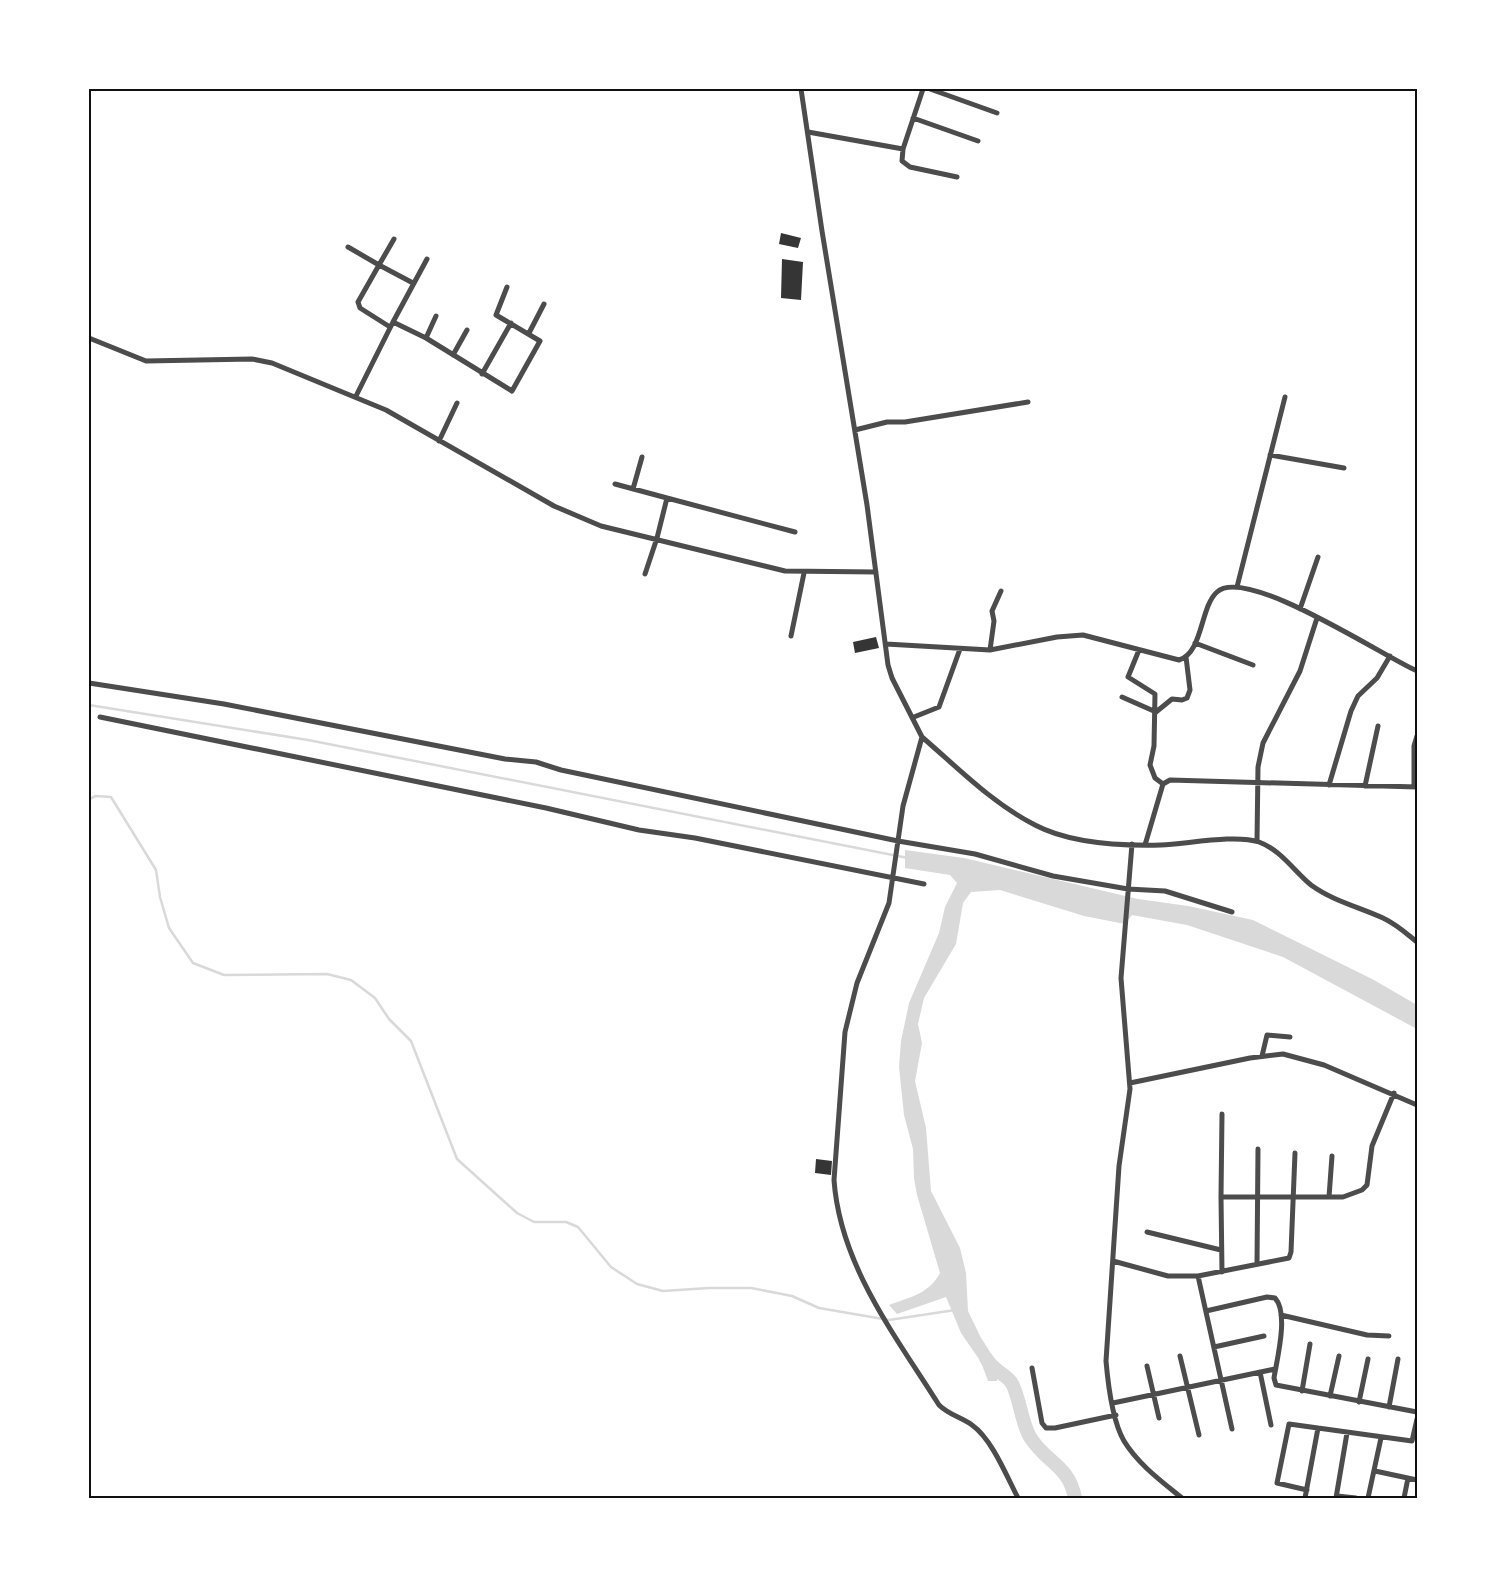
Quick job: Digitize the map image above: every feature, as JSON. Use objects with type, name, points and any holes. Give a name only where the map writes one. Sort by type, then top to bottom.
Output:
[{"type":"street","points":[[801,89],[855,430],[888,665],[892,678],[914,717],[922,737],[993,798],[1036,826],[1073,838],[1145,845],[1230,840],[1257,842],[1286,859],[1310,884],[1323,892],[1384,918],[1417,942]]},
{"type":"street","points":[[923,89],[901,157],[904,164],[957,177]]},
{"type":"street","points":[[930,89],[997,113]]},
{"type":"street","points":[[913,118],[978,141]]},
{"type":"street","points":[[808,132],[903,149]]},
{"type":"street","points":[[394,239],[357,304],[360,308],[426,338],[510,391],[514,390],[540,343],[538,339],[529,333],[496,314],[507,287]]},
{"type":"street","points":[[348,247],[414,284]]},
{"type":"street","points":[[356,396],[427,259]]},
{"type":"street","points":[[529,333],[544,304]]},
{"type":"street","points":[[426,338],[436,316]]},
{"type":"street","points":[[482,374],[511,323]]},
{"type":"street","points":[[453,355],[466,330]]},
{"type":"street","points":[[89,338],[124,354],[146,361],[266,360],[386,410],[573,515],[601,526],[657,538],[769,568],[804,573],[876,572]]},
{"type":"street","points":[[1236,587],[1285,397]]},
{"type":"street","points":[[855,430],[887,422],[905,422],[1028,402]]},
{"type":"street","points":[[439,441],[457,403]]},
{"type":"street","points":[[1270,454],[1344,468]]},
{"type":"street","points":[[633,489],[642,457]]},
{"type":"street","points":[[615,484],[795,532]]},
{"type":"street","points":[[645,574],[657,538],[667,498]]},
{"type":"street","points":[[1300,609],[1318,556]]},
{"type":"street","points":[[791,636],[804,573]]},
{"type":"street","points":[[1156,712],[1172,698],[1182,700],[1187,698],[1190,690],[1186,658],[1195,644],[1215,594],[1218,590],[1236,587],[1266,592],[1366,641],[1417,671]]},
{"type":"street","points":[[990,650],[994,621],[992,611],[1001,591]]},
{"type":"street","points":[[1257,842],[1258,784],[1263,743],[1300,671],[1317,618]]},
{"type":"street","points":[[886,644],[990,650],[1057,637],[1083,635],[1173,660],[1186,658]]},
{"type":"street","points":[[1195,644],[1253,665]]},
{"type":"street","points":[[914,717],[938,709],[960,649]]},
{"type":"street","points":[[1139,650],[1128,677],[1154,692],[1156,712],[1150,765],[1155,778],[1163,784]]},
{"type":"street","points":[[1329,785],[1351,710],[1358,696],[1377,678],[1390,656]]},
{"type":"street","points":[[89,683],[224,704],[505,760],[536,762],[570,772],[897,843],[975,854],[1038,873],[1127,892],[1165,891],[1232,912]]},
{"type":"street","points":[[1122,697],[1156,712]]},
{"type":"street","points":[[100,717],[519,803],[639,830],[695,838],[894,876],[924,884]]},
{"type":"street","points":[[1365,786],[1378,726]]},
{"type":"street","points":[[1145,845],[1163,784],[1170,780],[1416,787],[1414,746],[1417,736]]},
{"type":"street","points":[[922,737],[903,806],[889,902],[857,983],[845,1032],[834,1180],[838,1207],[850,1249],[859,1274],[876,1304],[939,1404],[951,1415],[973,1425],[984,1437],[1018,1498]]},
{"type":"street","points":[[1132,844],[1121,978],[1130,1083],[1118,1166],[1113,1261],[1109,1284],[1106,1361],[1113,1403],[1123,1439],[1132,1452],[1160,1481],[1182,1498]]},
{"type":"street","points":[[1262,1056],[1267,1035],[1290,1037]]},
{"type":"street","points":[[1130,1083],[1262,1056],[1283,1054],[1324,1065],[1417,1105]]},
{"type":"street","points":[[1221,1197],[1329,1197],[1353,1194],[1366,1187],[1372,1146],[1394,1094]]},
{"type":"street","points":[[1222,1114],[1222,1272]]},
{"type":"street","points":[[1257,1264],[1258,1149]]},
{"type":"street","points":[[1113,1261],[1168,1276],[1198,1276],[1290,1257],[1295,1153]]},
{"type":"street","points":[[1329,1197],[1332,1156]]},
{"type":"street","points":[[1147,1232],[1221,1250]]},
{"type":"street","points":[[1198,1276],[1232,1429]]},
{"type":"street","points":[[1206,1311],[1273,1297],[1279,1302],[1280,1315],[1275,1383],[1280,1387],[1417,1412]]},
{"type":"street","points":[[1280,1315],[1367,1335],[1389,1336]]},
{"type":"street","points":[[1214,1347],[1264,1336]]},
{"type":"street","points":[[1302,1391],[1310,1344]]},
{"type":"street","points":[[1180,1356],[1199,1435]]},
{"type":"street","points":[[1330,1396],[1339,1356]]},
{"type":"street","points":[[1359,1402],[1368,1359]]},
{"type":"street","points":[[1389,1407],[1398,1359]]},
{"type":"street","points":[[1147,1366],[1159,1418]]},
{"type":"street","points":[[1032,1368],[1042,1423],[1046,1428],[1055,1428],[1116,1415]]},
{"type":"street","points":[[1113,1403],[1275,1369]]},
{"type":"street","points":[[1260,1372],[1271,1425]]},
{"type":"street","points":[[1307,1490],[1279,1485],[1277,1481],[1288,1426],[1292,1424],[1347,1434],[1415,1441],[1417,1419]]},
{"type":"street","points":[[1305,1498],[1318,1428]]},
{"type":"street","points":[[1347,1434],[1336,1497],[1356,1498]]},
{"type":"street","points":[[1368,1498],[1381,1438]]},
{"type":"street","points":[[1375,1471],[1417,1480]]},
{"type":"street","points":[[1404,1498],[1408,1478]]},
{"type":"shaded area","points":[[905,850],[964,858],[1138,899],[1188,906],[1253,920],[1374,980],[1417,1005],[1417,1029],[1283,957],[1187,925],[1132,915],[1125,924],[1084,916],[1000,890],[971,892],[963,903],[956,944],[924,998],[918,1024],[922,1043],[915,1081],[926,1128],[931,1191],[960,1248],[966,1273],[968,1311],[980,1336],[998,1365],[997,1381],[988,1381],[981,1362],[961,1333],[946,1297],[897,1314],[889,1305],[925,1290],[936,1280],[940,1273],[917,1195],[914,1178],[913,1149],[904,1115],[899,1067],[901,1041],[909,1003],[939,933],[945,907],[957,883],[950,875],[905,868]]},
{"type":"building","points":[[781,233],[801,238],[798,248],[779,244]]},
{"type":"building","points":[[782,259],[803,262],[801,300],[781,298]]},
{"type":"building","points":[[876,637],[879,648],[855,653],[853,642]]},
{"type":"building","points":[[816,1159],[832,1161],[831,1175],[815,1173]]},
{"type":"waterway","points":[[89,705],[308,740],[908,858]]},
{"type":"waterway","points":[[89,799],[96,796],[111,797],[156,870],[160,897],[169,928],[193,963],[224,975],[327,974],[351,980],[375,998],[389,1019],[411,1041],[457,1159],[517,1213],[534,1222],[566,1222],[578,1227],[611,1267],[637,1284],[663,1291],[751,1288],[792,1296],[819,1308],[889,1320],[955,1310]]},
{"type":"waterway","points":[[986,1358],[991,1365],[1011,1382],[1030,1437],[1036,1446],[1068,1478],[1075,1498]]}]
